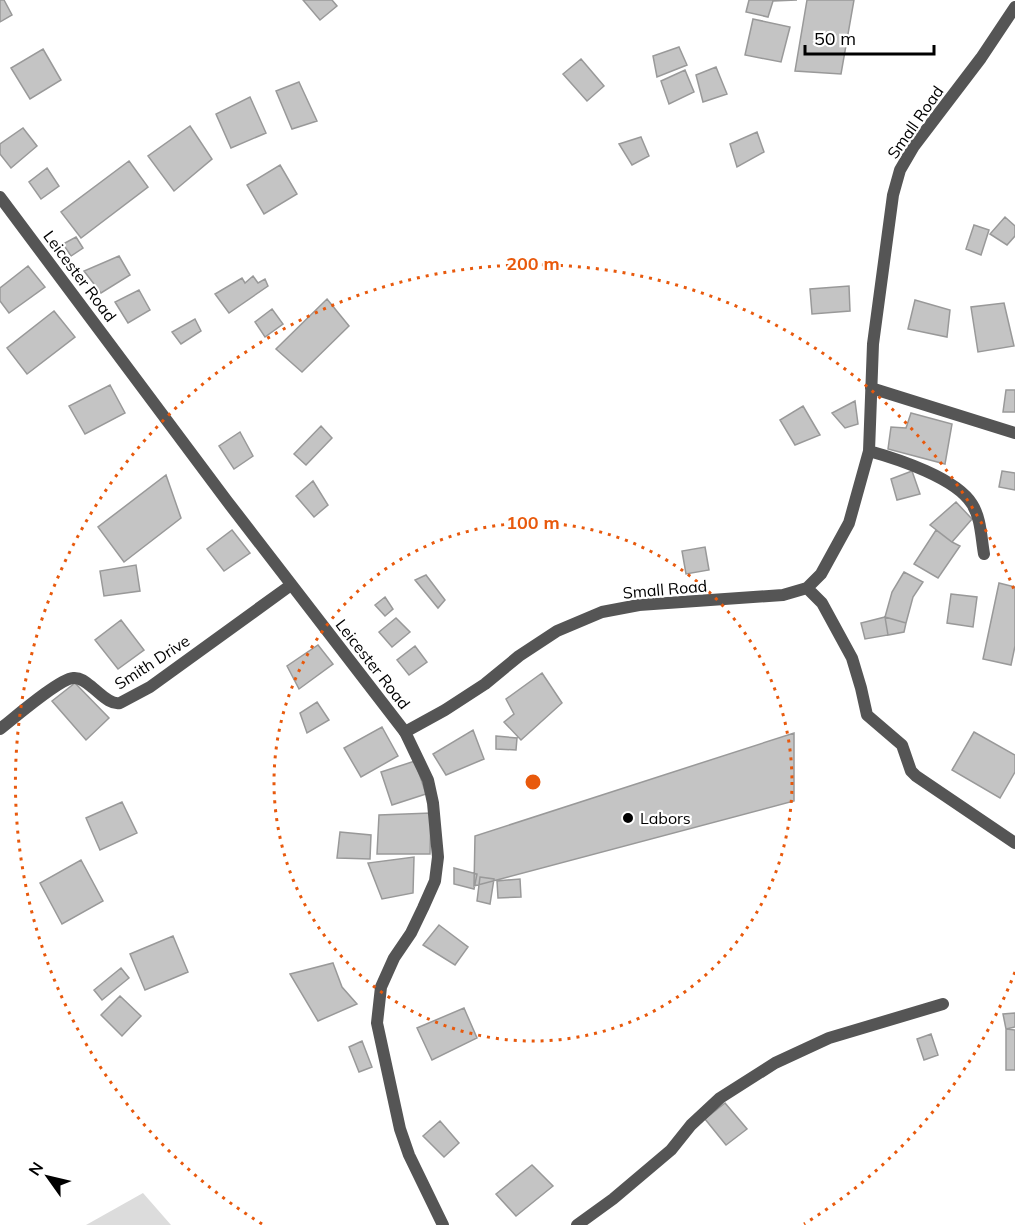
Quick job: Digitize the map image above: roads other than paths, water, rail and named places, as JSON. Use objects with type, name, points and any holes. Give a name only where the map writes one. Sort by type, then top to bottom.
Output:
[{"type":"street","name":"Small Road","points":[[405,732],[475,691],[519,656],[557,631],[602,612],[639,605],[783,596],[814,584],[849,523],[869,451],[873,344],[894,195],[900,170],[914,146],[976,66],[1015,7]]},
{"type":"street","name":"Leicester Road","points":[[0,197],[291,585],[405,732],[418,756],[428,780],[433,803],[438,857],[435,880],[411,933],[394,958],[381,987],[377,1023],[387,1064],[392,1102],[400,1129],[409,1155],[443,1225]]},
{"type":"street","points":[[871,388],[1015,433]]},
{"type":"street","points":[[869,451],[918,467],[958,490],[972,502],[978,518],[984,554]]},
{"type":"street","name":"Smith Drive","points":[[0,729],[69,678],[83,680],[109,701],[120,704],[150,687],[291,585]]},
{"type":"street","points":[[807,588],[822,603],[852,658],[867,716],[902,745],[911,771],[1015,843]]},
{"type":"street","points":[[578,1225],[671,1150],[691,1125],[720,1098],[775,1063],[829,1038],[943,1004]]},
{"type":"place","name":"Labors","points":[[628,818]]}]
